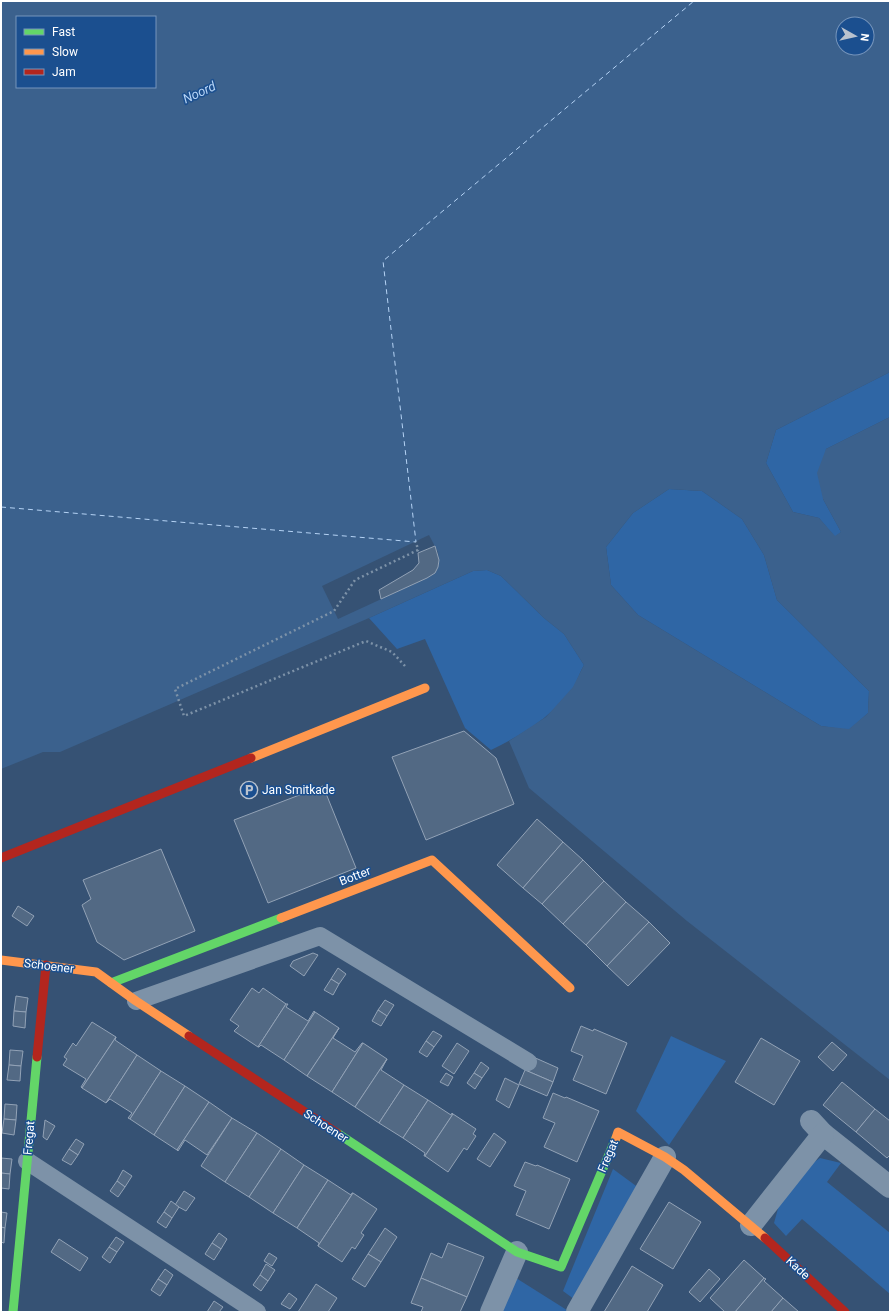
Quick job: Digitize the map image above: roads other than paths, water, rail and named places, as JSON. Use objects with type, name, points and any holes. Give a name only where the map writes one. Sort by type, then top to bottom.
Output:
[{"type":"street","points":[[1,858],[425,688]]},
{"type":"street","name":"Botter","points":[[111,983],[432,860],[570,988]]},
{"type":"street","name":"Schoener","points":[[1,960],[96,972],[136,1001],[517,1252]]},
{"type":"street","name":"Fregat","points":[[13,1312],[46,965]]},
{"type":"street","points":[[750,1224],[817,1127],[890,1187]]},
{"type":"street","name":"Fregat","points":[[517,1252],[561,1267],[618,1132],[665,1157]]},
{"type":"street","points":[[577,1312],[665,1157]]},
{"type":"street","name":"Kade","points":[[665,1157],[684,1170],[750,1224],[845,1312]]},
{"type":"street","points":[[491,1312],[517,1252]]},
{"type":"lane","points":[[136,1001],[320,936],[528,1062]]},
{"type":"lane","points":[[28,1161],[257,1312]]},
{"type":"water","name":"Noord","points":[[1,1],[890,1],[890,372],[776,430],[766,463],[793,512],[819,518],[835,536],[841,532],[823,499],[817,473],[826,449],[890,417],[890,1080],[687,921],[529,788],[509,741],[546,717],[573,687],[584,665],[564,634],[544,618],[501,576],[487,570],[473,571],[369,618],[60,752],[43,752],[1,769]],"holes":[[[669,489],[702,491],[742,519],[764,555],[777,600],[869,691],[868,713],[849,729],[821,726],[638,615],[611,585],[606,547],[633,513]]]},
{"type":"place","name":"Jan Smitkade","points":[[249,790]]}]
